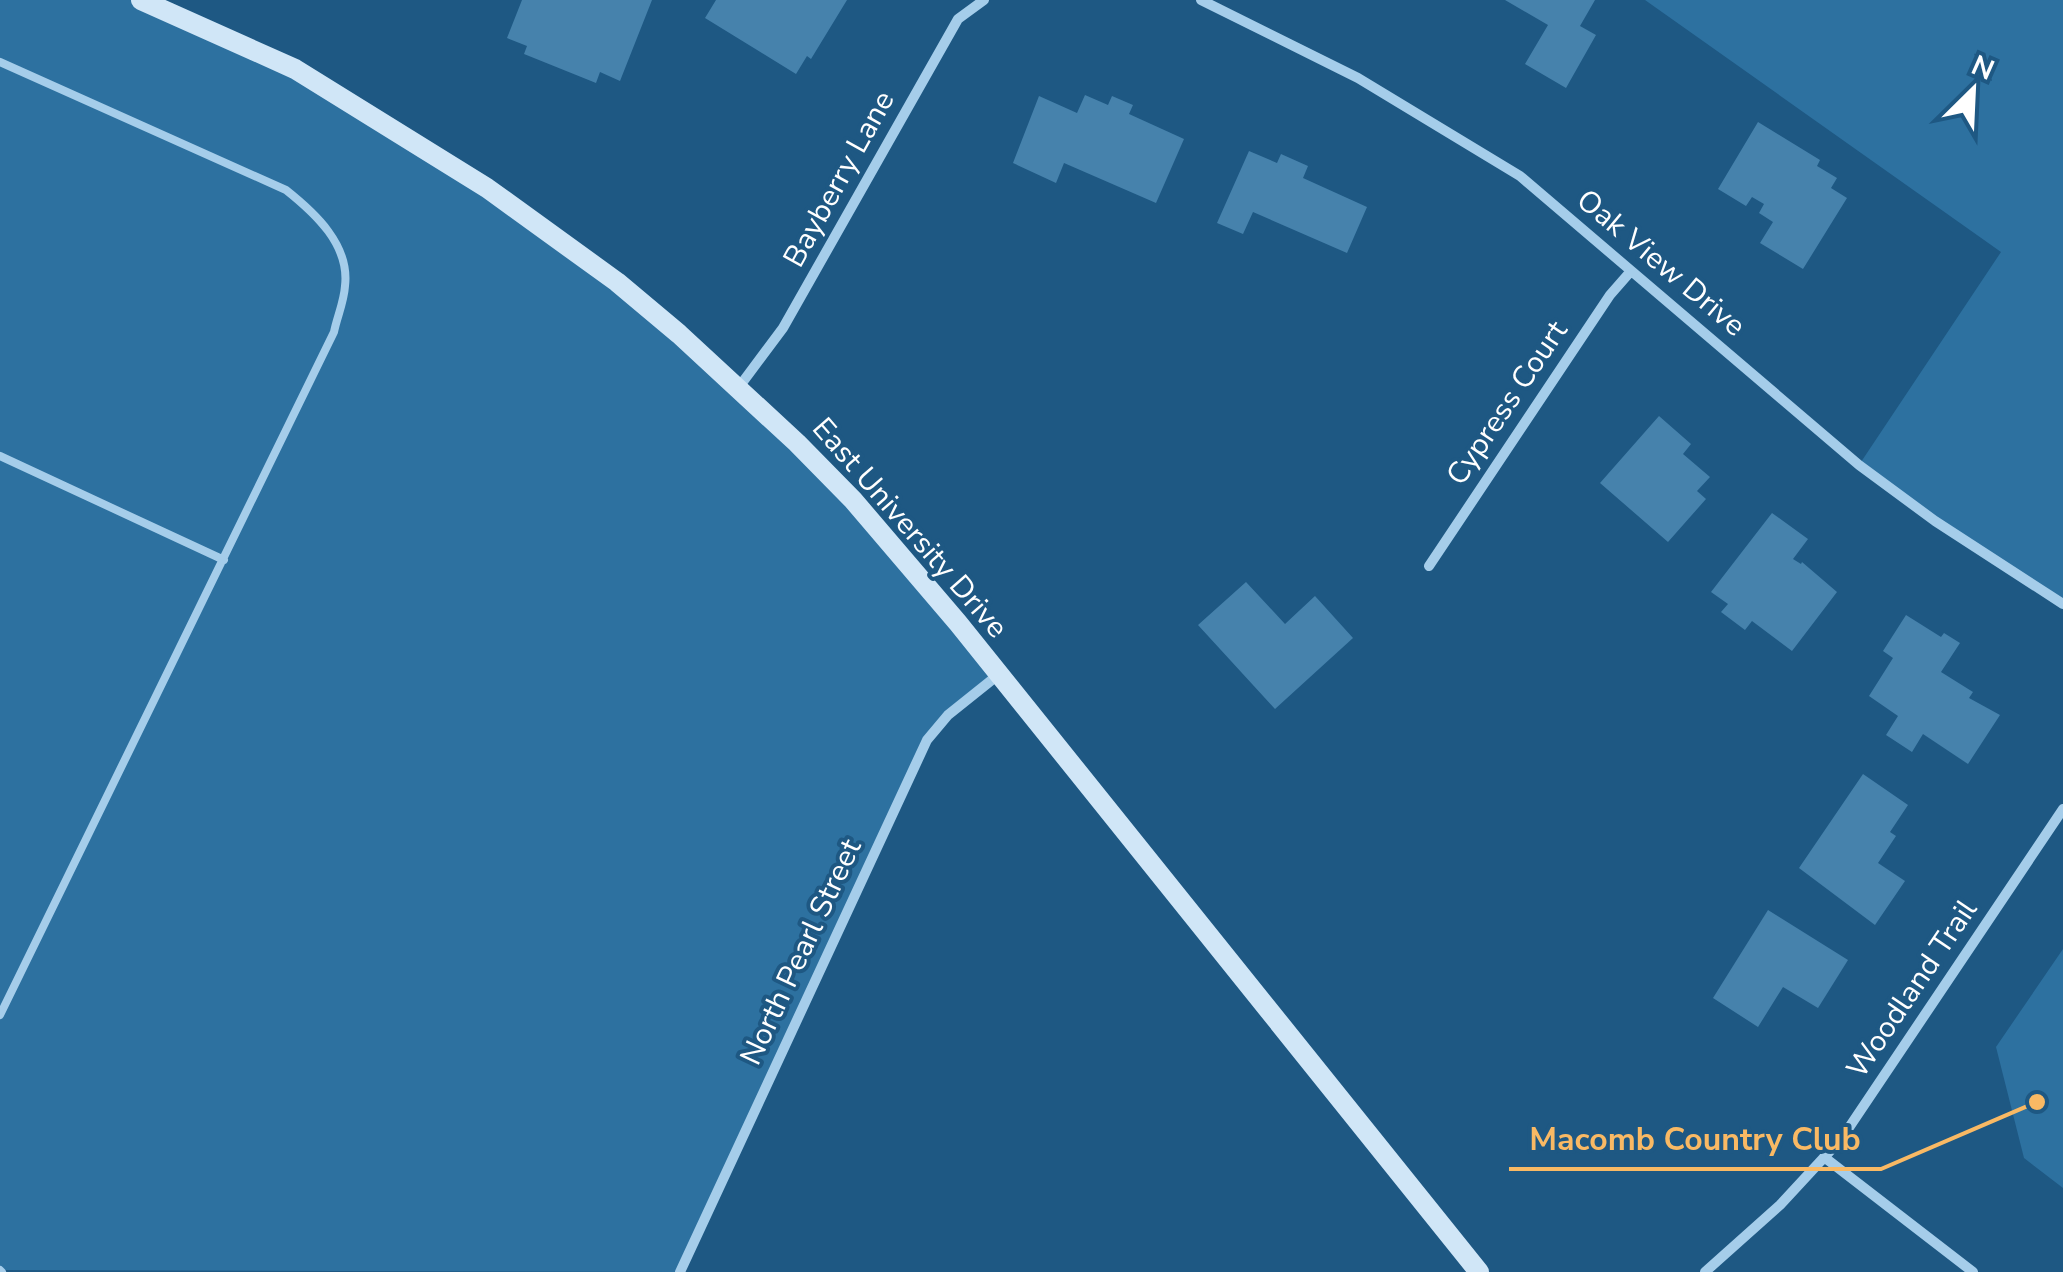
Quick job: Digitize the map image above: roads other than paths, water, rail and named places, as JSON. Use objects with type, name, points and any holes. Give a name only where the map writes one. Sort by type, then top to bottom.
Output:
[{"type":"main road","name":"East University Drive","points":[[141,0],[295,69],[488,188],[617,282],[739,387],[853,500],[958,622],[1479,1272]]},
{"type":"street","name":"Bayberry Lane","points":[[739,387],[783,328],[958,19],[984,0]]},
{"type":"street","name":"Oak View Drive","points":[[1201,0],[1358,78],[1520,176],[1858,465],[1935,521],[2063,604]]},
{"type":"street","name":"Cypress Court","points":[[1429,566],[1610,294],[1631,271]]},
{"type":"street","name":"North Pearl Street","points":[[680,1272],[927,740],[948,715],[998,675]]},
{"type":"street","name":"Woodland Trail","points":[[1706,1272],[1780,1204],[1842,1138],[2063,809]]},
{"type":"street","points":[[1824,1157],[1973,1272]]},
{"type":"lane","points":[[0,62],[286,190],[319,216],[338,246],[346,283],[334,332],[0,1015]]},
{"type":"lane","points":[[0,456],[224,560]]},
{"type":"place","name":"Macomb Country Club","points":[[2037,1102]]}]
